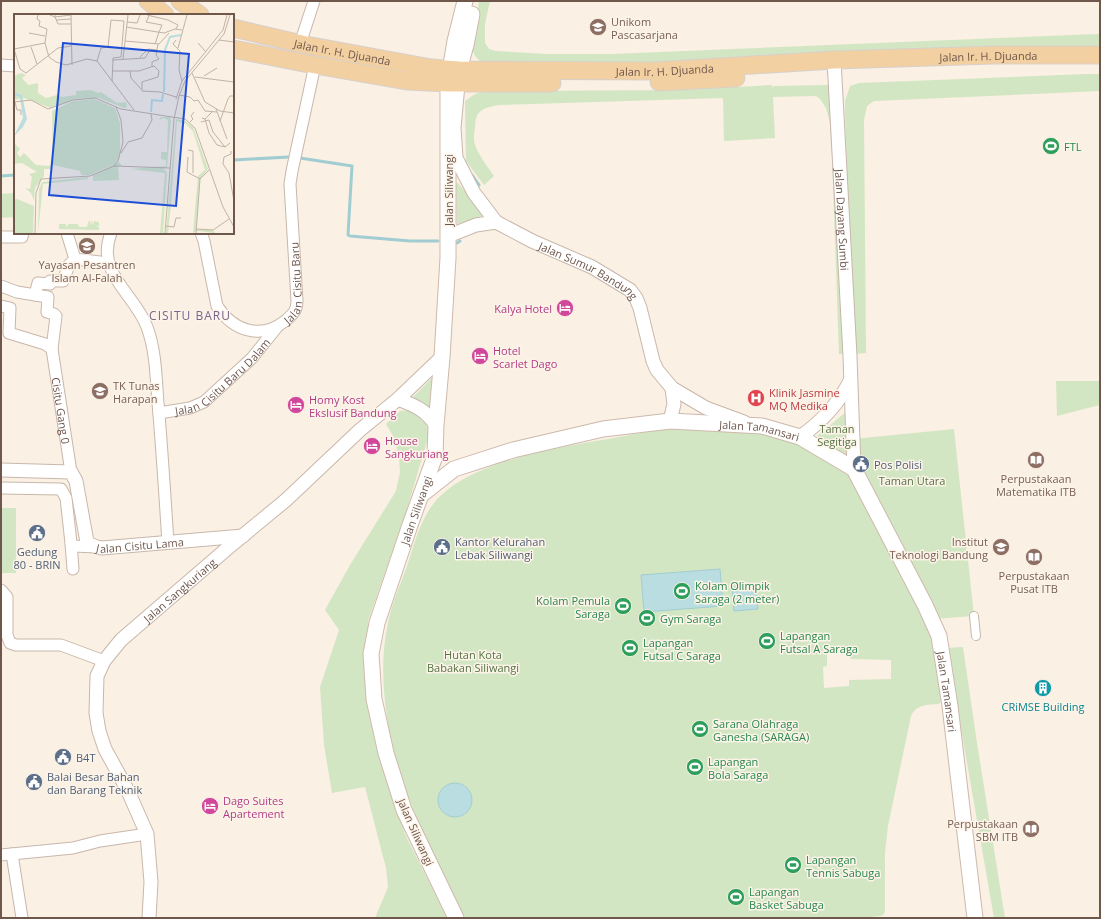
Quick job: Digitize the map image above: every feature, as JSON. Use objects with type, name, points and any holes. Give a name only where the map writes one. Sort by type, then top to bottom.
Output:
[{"type":"main road","points":[[148,1],[164,14]]},
{"type":"main road","points":[[180,1],[199,14]]},
{"type":"main road","points":[[454,77],[455,41],[465,1]]},
{"type":"main road","points":[[454,77],[466,45],[474,1]]},
{"type":"main road","name":"Jalan Ir. H. Djuanda","points":[[234,28],[300,44],[424,67],[454,77]]},
{"type":"main road","name":"Jalan Ir. H. Djuanda","points":[[234,49],[314,71],[407,81],[454,77],[835,66],[994,55],[1100,55]]},
{"type":"main road","name":"Jalan Ir. H. Djuanda","points":[[835,66],[949,68],[1100,66]]},
{"type":"main road","name":"Jalan Siliwangi","points":[[454,77],[448,258],[434,456],[378,623],[371,654],[374,699],[386,753],[404,810],[456,918]]},
{"type":"main road","name":"Jalan Tamansari","points":[[421,495],[454,469],[489,457],[536,443],[603,429],[670,420],[762,426],[800,437],[854,469],[926,605],[939,636],[950,706],[975,918]]},
{"type":"main road","points":[[434,456],[454,469]]},
{"type":"street","points":[[300,44],[314,1]]},
{"type":"street","points":[[1,65],[14,66]]},
{"type":"street","name":"Jalan Dayang Sumbi","points":[[835,66],[851,379],[854,469]]},
{"type":"street","name":"Jalan Cisitu Baru","points":[[201,234],[217,306],[223,315],[230,321],[248,330],[258,332],[271,330],[277,327],[295,313],[297,308],[290,184],[314,71]]},
{"type":"street","name":"Jalan Siliwangi","points":[[454,77],[454,128],[456,158],[474,193],[496,222]]},
{"type":"street","points":[[448,236],[476,225],[496,222]]},
{"type":"street","name":"Jalan Sumur Bandung","points":[[496,222],[532,241],[592,267],[630,290],[636,298],[640,308],[653,361],[657,370],[672,388],[694,402],[724,416],[762,426]]},
{"type":"street","points":[[1,237],[22,237],[23,234]]},
{"type":"street","points":[[67,234],[75,260]]},
{"type":"street","points":[[111,234],[106,252],[108,263],[112,272],[142,315],[153,347],[164,468],[168,543]]},
{"type":"street","points":[[1,286],[17,292],[35,295],[38,283],[50,284],[50,281],[63,281],[69,265],[75,260],[108,263]]},
{"type":"street","name":"Cisitu Gang 0","points":[[35,295],[48,297],[47,312],[56,316],[52,349],[72,472]]},
{"type":"street","points":[[1,306],[10,308],[10,333],[44,344],[52,349]]},
{"type":"street","name":"Jalan Cisitu Baru Dalam","points":[[159,413],[190,408],[204,402],[252,358],[277,327]]},
{"type":"street","name":"Jalan Sangkuriang","points":[[149,918],[151,882],[147,834],[128,791],[105,749],[99,731],[96,713],[98,659],[286,500],[360,430],[398,399],[442,357]]},
{"type":"street","points":[[800,437],[809,431],[838,402],[851,379]]},
{"type":"street","points":[[670,420],[674,404],[672,388]]},
{"type":"street","points":[[398,399],[417,407],[428,414],[436,425]]},
{"type":"street","points":[[1,470],[72,472]]},
{"type":"street","name":"Jalan Cisitu Lama","points":[[72,472],[76,481],[87,542],[96,547],[102,548],[242,536]]},
{"type":"street","points":[[1,488],[61,489],[66,498],[73,569]]},
{"type":"street","points":[[71,543],[73,546],[96,547]]},
{"type":"street","points":[[1,590],[7,597],[7,635],[10,643],[16,645],[61,645],[98,659]]},
{"type":"street","points":[[974,616],[976,636]]},
{"type":"street","points":[[22,918],[7,855],[73,848],[100,841],[147,834]]},
{"type":"street","points":[[155,918],[157,883]]},
{"type":"green space","points":[[479,1],[490,1],[485,24],[485,43],[489,49],[496,51],[546,54],[612,54],[1098,34],[1100,34],[1100,48],[616,69],[483,64],[475,56],[472,49]]},
{"type":"green space","points":[[1100,74],[1100,91],[874,101],[867,106],[864,120],[866,353],[854,354],[845,114],[845,101],[850,86],[859,83]]},
{"type":"green space","points":[[772,85],[773,90],[773,86],[828,85],[834,92],[849,354],[839,354],[830,123],[826,108],[816,96],[773,97],[775,138],[724,141],[723,98],[499,105],[488,107],[481,111],[476,117],[474,140],[482,159],[494,176],[484,185],[466,161],[465,101],[475,94],[484,91],[682,90]]},
{"type":"green space","points":[[458,183],[485,215],[457,224]]},
{"type":"green space","points":[[14,193],[14,217],[1,218],[1,194]]},
{"type":"green space","points":[[439,371],[436,412],[412,398]]},
{"type":"green space","points":[[1056,381],[1100,381],[1100,405],[1057,416]]},
{"type":"green space","points":[[409,410],[424,418],[428,430],[428,438],[406,512],[368,621],[393,794],[405,834],[447,918],[375,918],[388,887],[386,868],[365,787],[332,793],[324,745],[320,687],[339,630],[325,610],[350,565],[396,491],[400,472],[399,457],[393,436],[386,424],[400,411]]},
{"type":"green space","name":"Taman Segitiga","points":[[847,411],[848,457],[817,436]]},
{"type":"green space","name":"Hutan Kota Babakan Siliwangi","points":[[674,429],[777,435],[798,440],[845,470],[849,475],[932,635],[942,699],[939,704],[919,707],[911,716],[888,826],[885,853],[885,911],[881,916],[859,918],[465,918],[432,851],[403,782],[396,758],[390,734],[383,679],[384,651],[392,607],[425,516],[434,503],[449,489],[468,477],[491,467],[539,452],[641,433]],"holes":[[[840,647],[851,659],[891,660],[891,679],[849,680],[849,686],[824,688],[823,667],[827,666],[827,648]]]},
{"type":"green space","name":"Taman Utara","points":[[954,429],[974,616],[933,619],[854,469],[853,439]]},
{"type":"green space","points":[[1,508],[16,508],[16,573],[1,573]]},
{"type":"green space","points":[[963,647],[1005,918],[994,918],[947,648]]},
{"type":"water","name":"Kolam Olimpik Saraga (2 meter)","points":[[720,569],[723,606],[644,612],[641,575]]},
{"type":"water","points":[[756,585],[758,609],[734,611],[732,587]]},
{"type":"water","points":[[455,783],[467,788],[472,800],[467,812],[455,817],[443,812],[438,800],[443,788]]},
{"type":"waterway","points":[[234,160],[289,157]]},
{"type":"waterway","points":[[300,158],[352,166],[348,235],[410,241],[438,241]]},
{"type":"waterway","points":[[1,176],[14,175]]},
{"type":"waterway","points":[[472,175],[479,185]]},
{"type":"place","name":"Unikom Pascasarjana","points":[[598,27]]},
{"type":"place","name":"FTL","points":[[1051,146]]},
{"type":"place","name":"Yayasan Pesantren Islam Al-Falah","points":[[87,246]]},
{"type":"place","name":"Kalya Hotel","points":[[565,308]]},
{"type":"place","name":"Hotel Scarlet Dago","points":[[480,356]]},
{"type":"place","name":"TK Tunas Harapan","points":[[100,391]]},
{"type":"place","name":"Klinik Jasmine MQ Medika","points":[[756,398]]},
{"type":"place","name":"Homy Kost Ekslusif Bandung","points":[[296,405]]},
{"type":"place","name":"House Sangkuriang","points":[[372,446]]},
{"type":"place","name":"Perpustakaan Matematika ITB","points":[[1036,460]]},
{"type":"place","name":"Pos Polisi","points":[[861,464]]},
{"type":"place","name":"Gedung 80 - BRIN","points":[[37,533]]},
{"type":"place","name":"Kantor Kelurahan Lebak Siliwangi","points":[[442,547]]},
{"type":"place","name":"Institut Teknologi Bandung","points":[[1001,547]]},
{"type":"place","name":"Perpustakaan Pusat ITB","points":[[1034,557]]},
{"type":"place","name":"Kolam Olimpik Saraga (2 meter)","points":[[682,591]]},
{"type":"place","name":"Kolam Pemula Saraga","points":[[623,606]]},
{"type":"place","name":"Gym Saraga","points":[[647,618]]},
{"type":"place","name":"Lapangan Futsal A Saraga","points":[[767,641]]},
{"type":"place","name":"Lapangan Futsal C Saraga","points":[[630,648]]},
{"type":"place","name":"CRiMSE Building","points":[[1043,688]]},
{"type":"place","name":"Sarana Olahraga Ganesha (SARAGA)","points":[[700,729]]},
{"type":"place","name":"B4T","points":[[63,757]]},
{"type":"place","name":"Lapangan Bola Saraga","points":[[695,767]]},
{"type":"place","name":"Balai Besar Bahan dan Barang Teknik","points":[[34,782]]},
{"type":"place","name":"Dago Suites Apartement","points":[[210,806]]},
{"type":"place","name":"Perpustakaan SBM ITB","points":[[1031,829]]},
{"type":"place","name":"Lapangan Tennis Sabuga","points":[[793,865]]},
{"type":"place","name":"Lapangan Basket Sabuga","points":[[736,897]]},
{"type":"district","name":"CISITU BARU","points":[[190,315]]}]
